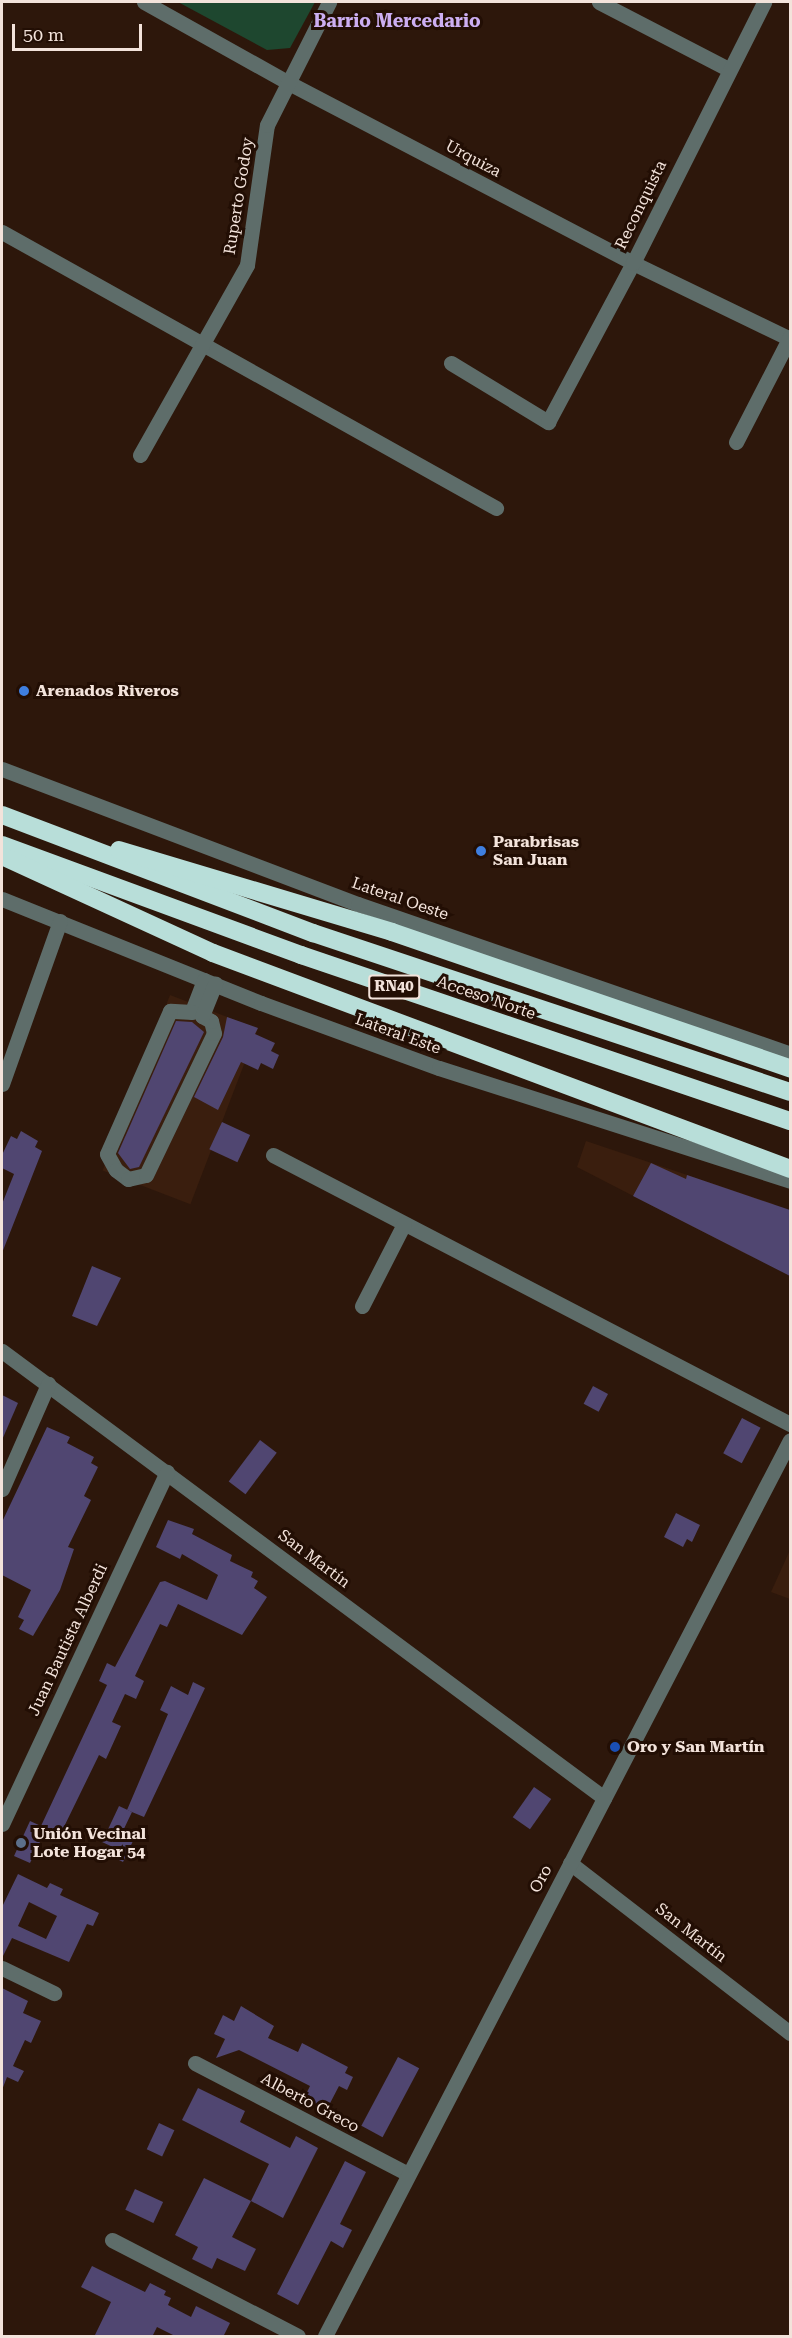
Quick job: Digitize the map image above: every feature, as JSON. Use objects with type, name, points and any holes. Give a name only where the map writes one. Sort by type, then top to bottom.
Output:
[{"type":"highway","points":[[2,815],[392,932],[790,1068]]},
{"type":"highway","name":"Acceso Norte","points":[[2,815],[302,929],[790,1092]]},
{"type":"highway","name":"Acceso Norte","points":[[2,844],[301,956],[790,1121]]},
{"type":"highway","points":[[2,856],[213,953],[790,1169]]},
{"type":"street","name":"Urquiza","points":[[144,2],[287,82],[633,263],[790,338]]},
{"type":"street","name":"Ruperto Godoy","points":[[140,454],[247,265],[267,125],[328,2]]},
{"type":"street","points":[[599,2],[728,69]]},
{"type":"street","name":"Reconquista","points":[[451,363],[548,423],[633,263],[728,69],[764,2]]},
{"type":"street","points":[[2,232],[496,508]]},
{"type":"street","points":[[736,442],[790,338]]},
{"type":"street","name":"Lateral Oeste","points":[[2,770],[358,904],[790,1054]]},
{"type":"street","name":"Lateral Este","points":[[2,899],[209,982],[439,1068],[790,1181]]},
{"type":"street","points":[[2,1084],[60,921]]},
{"type":"street","points":[[209,982],[202,1016],[211,1022],[214,1033],[146,1175],[128,1179],[116,1170],[107,1154],[170,1011],[192,1012],[209,982]]},
{"type":"street","points":[[273,1155],[790,1424]]},
{"type":"street","points":[[362,1306],[404,1224]]},
{"type":"street","name":"San Martín","points":[[2,1351],[604,1798]]},
{"type":"street","points":[[2,1489],[48,1384]]},
{"type":"street","name":"Oro","points":[[325,2337],[790,1440]]},
{"type":"street","name":"Juan Bautista Alberdi","points":[[2,1824],[167,1472]]},
{"type":"street","name":"San Martín","points":[[570,1863],[790,2033]]},
{"type":"street","points":[[2,1968],[54,1993]]},
{"type":"street","name":"Alberto Greco","points":[[195,2063],[408,2174]]},
{"type":"street","points":[[111,2240],[298,2337]]},
{"type":"shaded area","points":[[170,995],[258,1029],[190,1204],[103,1171]]},
{"type":"shaded area","points":[[586,1141],[774,1204],[748,1255],[577,1167]]},
{"type":"shaded area","points":[[790,1550],[790,1599],[771,1592]]},
{"type":"green space","points":[[178,2],[315,2],[290,48],[267,50]]},
{"type":"building","points":[[227,1017],[258,1028],[255,1034],[275,1043],[271,1051],[279,1055],[273,1069],[261,1063],[258,1070],[241,1062],[218,1110],[194,1097],[223,1037]]},
{"type":"building","points":[[176,1021],[192,1022],[204,1032],[139,1167],[130,1169],[118,1153]]},
{"type":"building","points":[[222,1122],[250,1135],[237,1162],[209,1149]]},
{"type":"building","points":[[21,1131],[38,1141],[35,1147],[42,1151],[2,1253],[2,1204],[14,1174],[2,1168],[2,1155],[11,1136],[17,1139]]},
{"type":"building","points":[[651,1163],[686,1179],[687,1175],[790,1210],[790,1276],[633,1196]]},
{"type":"building","points":[[92,1266],[121,1278],[97,1326],[72,1316]]},
{"type":"building","points":[[593,1386],[608,1394],[599,1412],[584,1404]]},
{"type":"building","points":[[2,1395],[18,1403],[2,1440]]},
{"type":"building","points":[[742,1418],[761,1428],[742,1463],[723,1453]]},
{"type":"building","points":[[47,1427],[70,1437],[67,1443],[94,1457],[91,1463],[98,1467],[84,1496],[91,1500],[68,1547],[74,1549],[60,1590],[33,1636],[19,1629],[24,1620],[18,1617],[31,1590],[2,1575],[2,1522]]},
{"type":"building","points":[[260,1440],[277,1453],[245,1494],[229,1482]]},
{"type":"building","points":[[676,1513],[700,1525],[692,1542],[687,1539],[683,1547],[664,1537]]},
{"type":"building","points":[[168,1520],[194,1529],[192,1534],[232,1555],[230,1561],[253,1572],[251,1577],[258,1581],[254,1588],[267,1597],[242,1635],[178,1604],[167,1627],[160,1624],[135,1676],[144,1681],[136,1699],[125,1694],[112,1722],[121,1726],[106,1759],[99,1755],[60,1835],[46,1829],[30,1863],[14,1856],[30,1821],[41,1826],[107,1685],[99,1681],[107,1663],[115,1667],[160,1582],[165,1581],[207,1600],[218,1575],[182,1554],[180,1559],[156,1547]]},
{"type":"building","points":[[193,1682],[205,1688],[144,1817],[127,1810],[168,1714],[160,1710],[171,1686],[188,1695]]},
{"type":"building","points":[[534,1787],[551,1799],[530,1829],[513,1817]]},
{"type":"building","points":[[119,1806],[132,1812],[121,1835],[133,1841],[123,1862],[111,1856],[115,1848],[102,1842]]},
{"type":"building","points":[[18,1874],[47,1888],[50,1883],[63,1889],[60,1895],[99,1913],[93,1926],[87,1924],[69,1962],[12,1938],[2,1958],[2,1907]],"holes":[[[29,1902],[57,1916],[46,1939],[18,1926]]]},
{"type":"building","points":[[2,1988],[28,2001],[23,2013],[41,2021],[31,2043],[25,2040],[13,2066],[24,2071],[18,2082],[7,2077],[2,2090]]},
{"type":"building","points":[[241,2006],[274,2026],[268,2038],[298,2052],[302,2043],[348,2067],[345,2073],[353,2077],[347,2090],[339,2086],[327,2109],[304,2098],[310,2086],[239,2050],[216,2058],[225,2039],[214,2034],[223,2015],[234,2021]]},
{"type":"building","points":[[398,2057],[419,2068],[383,2137],[361,2126]]},
{"type":"building","points":[[198,2088],[245,2111],[240,2122],[290,2148],[296,2136],[318,2148],[283,2218],[251,2201],[269,2164],[182,2120]]},
{"type":"building","points":[[159,2123],[174,2130],[162,2156],[147,2149]]},
{"type":"building","points":[[345,2161],[366,2172],[340,2224],[352,2230],[343,2248],[331,2241],[298,2305],[277,2294]]},
{"type":"building","points":[[204,2178],[251,2201],[232,2237],[256,2249],[245,2271],[217,2258],[212,2269],[192,2259],[198,2247],[175,2235]]},
{"type":"building","points":[[135,2189],[163,2202],[153,2223],[125,2210]]},
{"type":"building","points":[[92,2266],[145,2292],[150,2283],[166,2291],[164,2295],[171,2298],[168,2305],[191,2317],[196,2306],[230,2323],[223,2337],[177,2337],[157,2327],[152,2337],[94,2337],[111,2302],[81,2287]]},
{"type":"place","name":"Arenados Riveros","points":[[24,691]]},
{"type":"place","name":"Parabrisas San Juan","points":[[481,851]]},
{"type":"place","name":"Oro y San Martín","points":[[615,1747]]},
{"type":"place","name":"Unión Vecinal Lote Hogar 54","points":[[21,1843]]},
{"type":"district","name":"Barrio Mercedario","points":[[397,21]]}]
